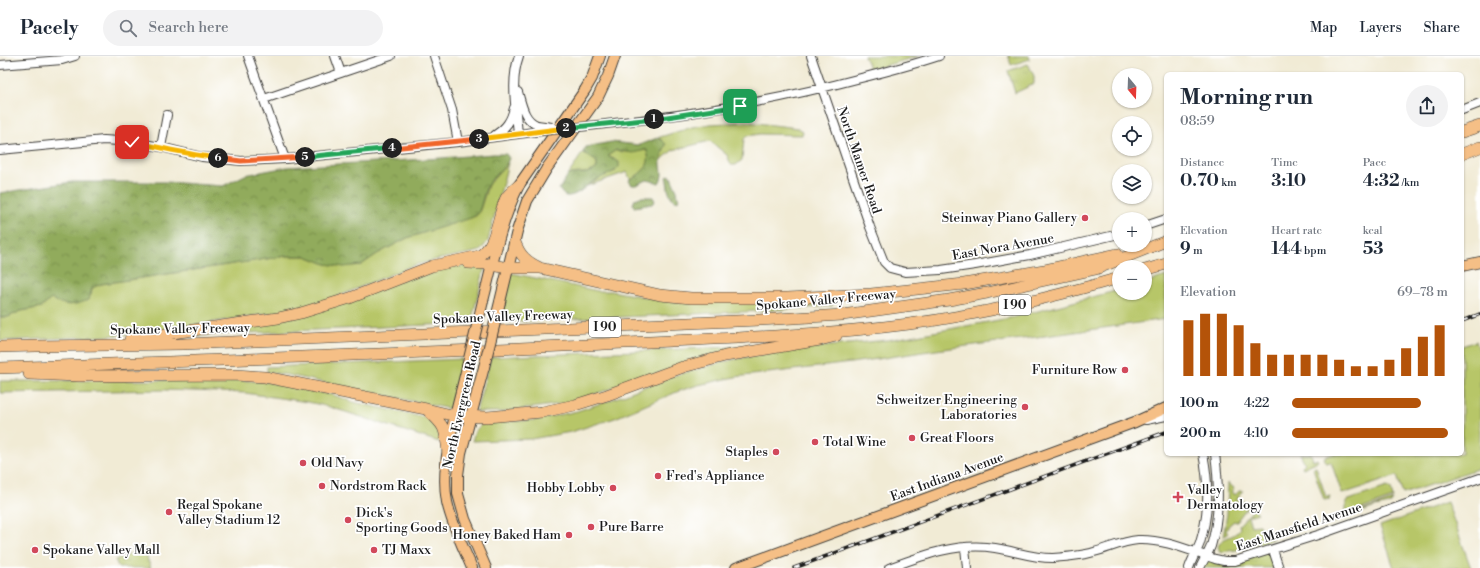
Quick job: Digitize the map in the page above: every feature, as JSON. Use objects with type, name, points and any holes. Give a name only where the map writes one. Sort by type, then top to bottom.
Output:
[{"type":"highway","points":[[1464,131],[1480,126]]},
{"type":"highway","points":[[1464,153],[1480,147]]},
{"type":"highway","points":[[36,346],[135,338],[278,318],[329,305],[432,266],[472,258],[484,253],[491,245],[501,209],[507,196],[519,185]]},
{"type":"highway","points":[[515,242],[524,259],[540,268],[660,295],[746,299],[817,297],[921,289],[1002,278],[1104,258],[1164,241]]},
{"type":"highway","name":"Spokane Valley Freeway","points":[[0,347],[183,344],[842,315],[949,300],[1067,276],[1096,269],[1164,241]]},
{"type":"highway","points":[[446,263],[479,263],[508,268],[540,268]]},
{"type":"highway","points":[[1152,268],[1164,265]]},
{"type":"highway","name":"I 90","points":[[0,368],[450,352],[780,335],[866,329],[938,320],[994,310],[1056,296],[1112,280]]},
{"type":"highway","points":[[0,373],[109,376],[255,376],[281,379],[456,416],[504,416],[542,412],[575,405],[683,367],[718,358],[752,350],[820,340],[866,329]]},
{"type":"highway","points":[[426,409],[443,425],[446,432],[448,452]]},
{"type":"main road","name":"North Evergreen Road","points":[[472,568],[456,531],[447,502],[445,484],[448,452],[499,237],[519,185],[585,90],[592,78],[600,56]]},
{"type":"main road","name":"North Evergreen Road","points":[[486,568],[465,519],[458,494],[458,475],[470,417],[522,214],[531,193],[564,142],[598,97],[615,56]]},
{"type":"main road","points":[[1464,266],[1480,262]]},
{"type":"main road","name":"East Indiana Avenue","points":[[736,568],[1135,422],[1164,409]]},
{"type":"street","points":[[0,65],[75,56]]},
{"type":"street","points":[[248,56],[285,158]]},
{"type":"street","points":[[335,56],[341,73]]},
{"type":"street","points":[[264,99],[391,56]]},
{"type":"street","points":[[434,56],[452,110],[458,142]]},
{"type":"street","points":[[518,134],[514,80],[519,56]]},
{"type":"street","name":"North Mamer Road","points":[[811,56],[870,227],[884,262],[890,268]]},
{"type":"street","points":[[0,150],[104,140],[132,142],[202,156],[241,161],[458,142],[518,134],[536,128],[567,128],[597,125],[688,114],[768,100],[917,64],[939,56]]},
{"type":"street","points":[[514,80],[525,114],[536,128]]},
{"type":"street","points":[[493,137],[502,131],[509,123],[515,102]]},
{"type":"street","points":[[1464,109],[1480,104]]},
{"type":"street","points":[[160,147],[167,115]]},
{"type":"street","points":[[1152,224],[1164,220]]},
{"type":"street","name":"East Nora Avenue","points":[[890,268],[905,272],[940,270],[975,265],[1042,253],[1112,236]]},
{"type":"street","points":[[1135,422],[1164,416]]},
{"type":"street","points":[[1189,568],[1203,531],[1207,507],[1207,483],[1203,456]]},
{"type":"street","points":[[1200,568],[1211,546],[1217,513],[1217,470],[1214,456]]},
{"type":"street","name":"East Mansfield Avenue","points":[[889,568],[933,552],[950,548],[996,548],[1033,557],[1056,558],[1095,552],[1115,545],[1137,540],[1155,540],[1224,561],[1235,561],[1273,550],[1480,478]]},
{"type":"street","points":[[965,547],[967,568]]},
{"type":"street","points":[[1273,550],[1279,568]]},
{"type":"green space","points":[[864,56],[919,56],[870,70]]},
{"type":"green space","points":[[1008,56],[1029,56],[1030,59],[1011,65]]},
{"type":"green space","points":[[1028,64],[1034,76],[1034,84],[1015,93],[1008,71]]},
{"type":"green space","points":[[748,122],[798,128],[803,131],[802,135],[760,134],[747,136],[744,139],[742,160],[736,165],[731,165],[727,155],[710,141],[673,150],[660,161],[664,151],[657,138],[692,127],[710,124]]},
{"type":"green space","points":[[657,138],[666,144],[661,158],[662,174],[659,183],[647,180],[636,185],[632,185],[629,181],[645,168],[648,159],[646,150],[633,153],[616,150],[609,155],[609,157],[619,162],[619,167],[614,171],[594,181],[573,195],[566,196],[559,189],[568,175],[587,173],[597,168],[597,162],[583,152],[586,147],[611,142],[639,145]]},
{"type":"green space","points":[[616,150],[623,152],[646,150],[648,159],[645,168],[638,175],[630,179],[627,172],[587,186],[604,175],[616,171],[614,159],[609,157],[609,155]]},
{"type":"green space","points":[[583,152],[597,162],[597,168],[587,173],[568,175]]},
{"type":"green space","points":[[506,154],[509,158],[505,166],[487,186],[478,214],[471,218],[407,238],[377,254],[361,265],[344,267],[326,264],[306,256],[286,256],[101,284],[92,288],[89,300],[83,302],[70,305],[51,299],[42,307],[21,311],[8,317],[0,317],[0,193],[72,182],[166,182],[223,186],[245,175],[287,167]]},
{"type":"green space","points":[[508,163],[488,241],[480,251],[411,266],[334,298],[298,309],[143,333],[0,341],[0,317],[8,317],[21,311],[42,307],[51,299],[91,295],[92,288],[101,284],[286,256],[306,256],[326,264],[361,265],[377,254],[407,238],[476,216],[480,210],[488,185]]},
{"type":"green space","points":[[670,175],[679,200],[675,201],[669,193],[666,177]]},
{"type":"green space","points":[[640,197],[653,197],[655,201],[652,204],[634,207],[633,204],[635,199]]},
{"type":"green space","points":[[456,266],[485,266],[471,323],[183,336],[280,320],[419,274]]},
{"type":"green space","points":[[511,273],[598,291],[611,291],[668,301],[832,301],[832,306],[742,312],[499,322]]},
{"type":"green space","points":[[1164,277],[1164,319],[851,363],[735,377],[698,385],[679,391],[615,418],[571,432],[531,439],[472,441],[475,431],[481,425],[499,422],[536,420],[577,411],[608,401],[669,377],[731,360],[782,351],[887,340],[1015,317],[1112,292],[1112,300],[1152,300],[1152,281]]},
{"type":"green space","points":[[1476,341],[1480,353],[1480,468],[1403,494],[1397,476],[1342,494],[1331,462],[1326,463],[1324,457],[1464,456],[1464,345]]},
{"type":"green space","points":[[733,347],[733,349],[567,403],[503,412],[476,412],[491,357]]},
{"type":"green space","points":[[462,359],[450,409],[288,375],[267,372],[267,367]]},
{"type":"green space","points":[[235,380],[267,382],[333,395],[353,402],[427,418],[436,425],[439,435],[439,442],[330,407],[308,402],[245,393],[165,390],[0,393],[0,381]]},
{"type":"green space","points":[[1301,456],[1312,456],[1313,460],[1317,459],[1318,461],[1303,468],[1302,466],[1305,463],[1302,460]]},
{"type":"green space","points":[[1316,467],[1326,497],[1330,496],[1330,499],[1324,500],[1313,468]]},
{"type":"green space","points":[[1228,483],[1234,488],[1231,492],[1235,495],[1239,491],[1243,491],[1236,500],[1244,501],[1249,505],[1236,522],[1234,521],[1229,525],[1226,531],[1228,533],[1223,537],[1227,514]]},
{"type":"green space","points":[[1387,487],[1391,489],[1393,498],[1347,514],[1346,513],[1346,501]]},
{"type":"green space","points":[[1393,500],[1390,504],[1375,507],[1330,524],[1327,523]]},
{"type":"green space","points":[[1447,502],[1471,568],[1394,568],[1380,526]]},
{"type":"green space","points":[[1254,509],[1258,513],[1248,516],[1251,526],[1259,525],[1264,535],[1273,539],[1244,549],[1220,552],[1218,547],[1220,543],[1237,532],[1240,528],[1239,525]]},
{"type":"green space","points":[[144,549],[151,568],[119,568],[115,560]]},
{"type":"green space","points":[[1273,550],[1279,568],[1200,568],[1206,556],[1224,561]]},
{"type":"railway","points":[[1464,320],[1480,314]]},
{"type":"railway","points":[[794,568],[1164,433]]},
{"type":"place","name":"Steinway Piano Gallery","points":[[1085,218]]},
{"type":"place","name":"Furniture Row","points":[[1125,370]]},
{"type":"place","name":"Schweitzer Engineering Laboratories","points":[[1025,407]]},
{"type":"place","name":"Great Floors","points":[[912,438]]},
{"type":"place","name":"Total Wine","points":[[815,442]]},
{"type":"place","name":"Staples","points":[[776,452]]},
{"type":"place","name":"Old Navy","points":[[303,463]]},
{"type":"place","name":"Fred's Appliance","points":[[658,476]]},
{"type":"place","name":"Nordstrom Rack","points":[[322,486]]},
{"type":"place","name":"Hobby Lobby","points":[[613,488]]},
{"type":"place","name":"Valley Dermatology","points":[[1178,497]]},
{"type":"place","name":"Regal Spokane Valley Stadium 12","points":[[169,512]]},
{"type":"place","name":"Dick's Sporting Goods","points":[[348,520]]},
{"type":"place","name":"Pure Barre","points":[[591,527]]},
{"type":"place","name":"Honey Baked Ham","points":[[569,535]]},
{"type":"place","name":"Spokane Valley Mall","points":[[35,550]]},
{"type":"place","name":"TJ Maxx","points":[[374,550]]},
{"type":"route","points":[[132,142],[202,156],[241,161],[458,142],[634,121],[740,106]]}]
